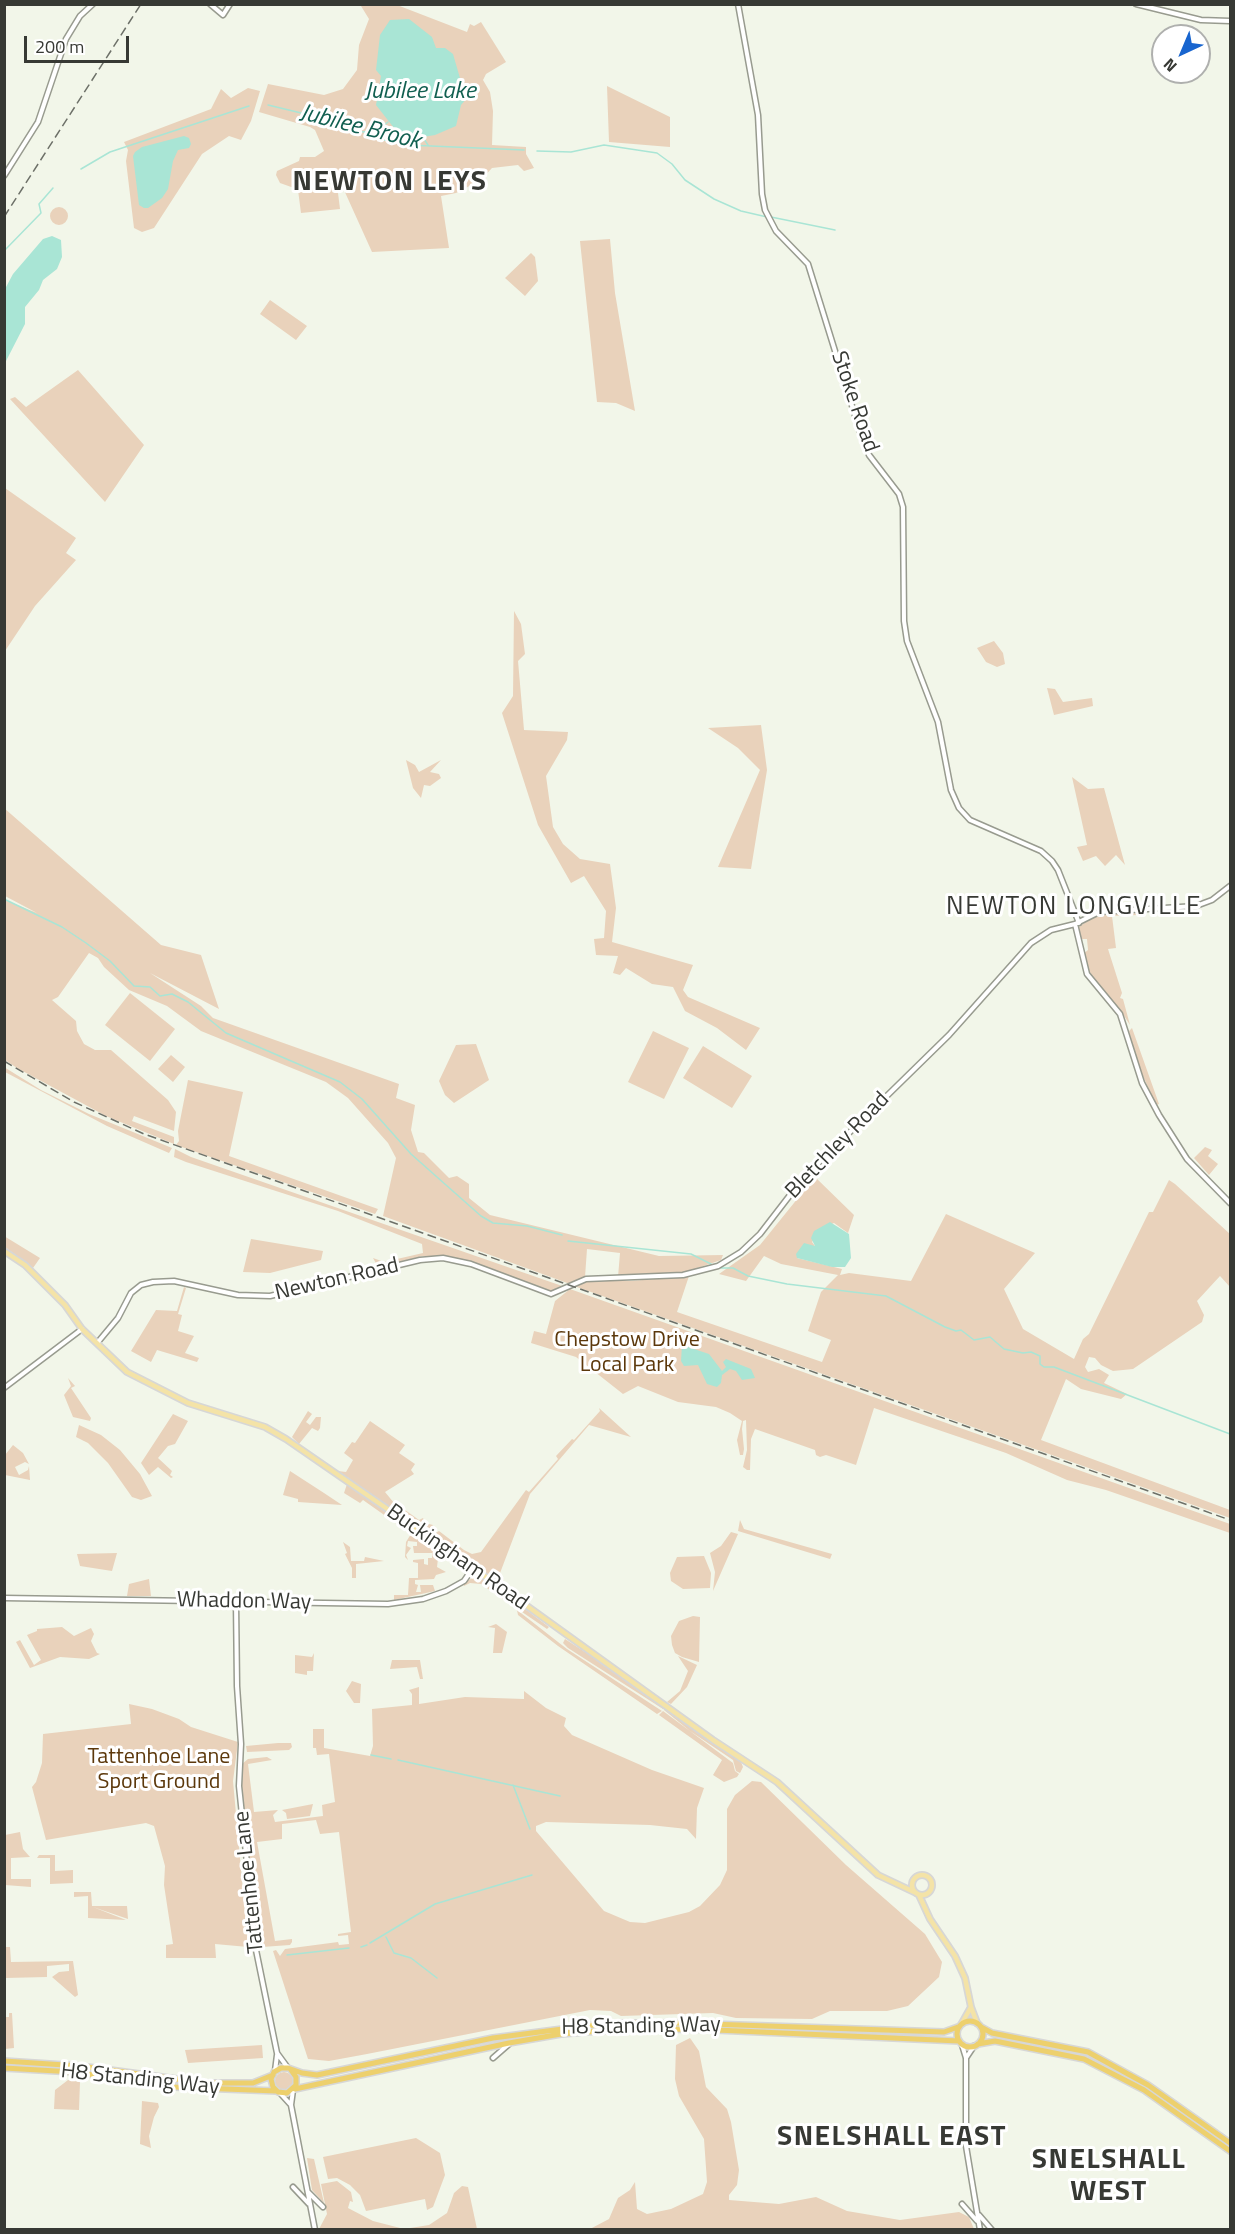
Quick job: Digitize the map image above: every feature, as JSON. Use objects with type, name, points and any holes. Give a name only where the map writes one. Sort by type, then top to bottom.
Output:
[{"type":"highway","points":[[1230,2143],[1148,2085],[1088,2052],[992,2033],[969,2020],[960,2025],[956,2034],[960,2043],[976,2045],[995,2041],[1084,2059],[1144,2090],[1230,2151]]},
{"type":"highway","name":"H8 Standing Way","points":[[289,2069],[317,2075],[553,2028],[609,2023],[925,2035],[960,2043]]},
{"type":"highway","name":"H8 Standing Way","points":[[293,2090],[317,2082],[509,2043],[561,2034],[668,2025]]},
{"type":"highway","name":"H8 Standing Way","points":[[936,2036],[960,2025]]},
{"type":"highway","points":[[976,2045],[983,2035],[979,2025]]},
{"type":"highway","name":"H8 Standing Way","points":[[6,2064],[80,2066],[206,2083],[253,2083],[274,2073]]},
{"type":"highway","name":"H8 Standing Way","points":[[24,2065],[175,2087],[278,2092]]},
{"type":"highway","points":[[289,2069],[296,2077],[293,2090],[278,2092],[271,2083],[274,2073],[289,2069]]},
{"type":"main road","name":"Buckingham Road","points":[[4,1251],[25,1265],[51,1291],[82,1329],[98,1342],[111,1360],[134,1377],[188,1403],[259,1425],[286,1439],[473,1568],[713,1740],[777,1782],[878,1875],[917,1893]]},
{"type":"main road","points":[[902,1888],[919,1876],[928,1878],[932,1886],[925,1906]]},
{"type":"main road","points":[[912,1883],[930,1919],[956,1956],[965,1978],[971,2007],[979,2025]]},
{"type":"main road","points":[[917,1893],[928,1893]]},
{"type":"main road","points":[[960,2025],[971,2007]]},
{"type":"street","points":[[4,176],[38,122],[66,39],[80,16],[93,4]]},
{"type":"street","points":[[210,4],[223,15],[230,4]]},
{"type":"street","name":"Stoke Road","points":[[738,4],[758,115],[762,194],[768,217],[808,264],[814,277],[862,438],[870,455],[899,494],[903,507],[903,621],[914,660],[938,722],[951,790],[958,808],[976,824],[1041,851],[1052,861],[1058,870],[1077,923],[1087,974],[1120,1014],[1142,1083],[1158,1115],[1187,1159],[1230,1203]]},
{"type":"street","points":[[1136,4],[1201,20],[1230,21]]},
{"type":"street","name":"Bletchley Road","points":[[563,1290],[586,1279],[628,1279],[694,1273],[718,1266],[741,1252],[760,1234],[804,1177],[947,1038],[1024,949],[1051,930],[1077,923],[1099,912],[1196,906],[1213,899],[1230,886]]},
{"type":"street","name":"Newton Road","points":[[98,1342],[118,1318],[130,1293],[141,1285],[153,1282],[174,1281],[238,1295],[270,1296],[438,1258],[461,1261],[548,1294],[563,1290]]},
{"type":"street","points":[[4,1388],[82,1329]]},
{"type":"street","name":"Whaddon Way","points":[[4,1598],[402,1603],[423,1599],[456,1586],[464,1581],[473,1568]]},
{"type":"street","name":"Tattenhoe Lane","points":[[236,1602],[237,1686],[241,1744],[239,1786],[256,1950],[277,2053],[289,2069]]},
{"type":"street","points":[[493,2058],[509,2043]]},
{"type":"street","points":[[960,2043],[966,2058],[966,2146],[980,2229]]},
{"type":"street","points":[[966,2058],[976,2045]]},
{"type":"street","name":"Tattenhoe Lane","points":[[274,2073],[277,2053]]},
{"type":"street","points":[[293,2090],[291,2105],[315,2229]]},
{"type":"street","points":[[278,2092],[291,2105]]},
{"type":"street","points":[[293,2187],[310,2204]]},
{"type":"street","points":[[308,2191],[323,2207]]},
{"type":"street","points":[[962,2204],[979,2224]]},
{"type":"street","points":[[977,2212],[992,2229]]},
{"type":"green space","points":[[363,4],[397,5],[467,32],[470,24],[474,26],[481,22],[506,62],[486,74],[483,80],[490,92],[493,111],[492,145],[526,147],[526,154],[534,168],[524,171],[518,165],[492,168],[481,180],[456,193],[441,196],[449,248],[372,252],[339,179],[294,188],[280,183],[276,175],[277,171],[299,161],[300,157],[315,157],[324,151],[315,130],[310,127],[259,112],[268,84],[324,95],[343,89],[357,70],[359,45],[369,19],[361,6]]},
{"type":"green space","points":[[607,86],[670,117],[670,147],[609,142]]},
{"type":"green space","points":[[248,88],[260,91],[251,121],[241,140],[229,136],[202,154],[154,228],[142,232],[134,228],[126,161],[128,150],[124,142],[211,109],[221,89],[231,98]]},
{"type":"green space","points":[[337,185],[340,209],[301,213],[298,190]]},
{"type":"green space","points":[[59,207],[65,210],[68,216],[65,222],[59,225],[53,222],[50,216],[53,210]]},
{"type":"green space","points":[[610,239],[615,293],[635,411],[616,403],[597,402],[580,241]]},
{"type":"green space","points":[[531,253],[535,257],[538,281],[525,296],[505,278]]},
{"type":"green space","points":[[270,300],[307,326],[296,340],[260,314]]},
{"type":"green space","points":[[78,370],[144,445],[105,502],[10,399],[15,397],[26,407]]},
{"type":"green space","points":[[5,488],[76,538],[66,553],[76,560],[35,606],[5,651]]},
{"type":"green space","points":[[514,611],[521,624],[525,654],[518,661],[524,730],[568,732],[567,740],[546,776],[553,827],[563,844],[580,859],[610,864],[616,908],[612,942],[693,965],[683,990],[688,997],[760,1028],[746,1050],[717,1028],[685,1011],[673,987],[652,984],[626,968],[620,975],[613,973],[618,956],[596,955],[594,939],[604,938],[606,911],[584,876],[571,883],[538,825],[502,713],[513,696]]},
{"type":"green space","points":[[994,641],[1003,653],[1005,664],[997,667],[986,662],[977,648]]},
{"type":"green space","points":[[1047,688],[1055,689],[1063,702],[1092,698],[1093,706],[1054,715]]},
{"type":"green space","points":[[761,725],[767,770],[751,869],[718,867],[760,770],[738,748],[708,728]]},
{"type":"green space","points":[[406,760],[415,765],[419,772],[441,760],[430,772],[439,774],[441,778],[430,786],[424,785],[421,798],[413,788]]},
{"type":"green space","points":[[1072,777],[1088,789],[1104,788],[1125,865],[1116,855],[1105,866],[1096,856],[1083,861],[1077,847],[1087,845]]},
{"type":"green space","points":[[4,808],[161,945],[201,955],[219,1009],[150,973],[201,1006],[213,1018],[399,1084],[396,1098],[415,1105],[411,1130],[418,1152],[424,1153],[449,1178],[457,1176],[469,1184],[469,1198],[490,1215],[659,1256],[723,1255],[721,1260],[683,1273],[618,1277],[620,1253],[587,1249],[585,1277],[570,1284],[383,1216],[396,1158],[388,1143],[348,1098],[326,1082],[201,1031],[167,1006],[129,990],[104,967],[98,958],[89,953],[58,997],[52,1000],[76,1021],[77,1031],[84,1044],[95,1050],[111,1050],[168,1100],[176,1112],[174,1131],[134,1116],[132,1121],[174,1137],[174,1144],[106,1116],[17,1068],[5,1060],[5,900],[37,913],[5,896]]},
{"type":"green space","points":[[1133,911],[1137,915],[1112,916],[1116,948],[1108,949],[1122,993],[1120,998],[1123,999],[1130,1025],[1119,1008],[1099,987],[1086,966],[1083,954],[1088,950],[1087,939],[1080,939],[1079,927],[1095,915]]},
{"type":"green space","points":[[130,993],[175,1029],[150,1061],[105,1025]]},
{"type":"green space","points":[[1132,1028],[1159,1104],[1156,1105],[1138,1065],[1129,1031]]},
{"type":"green space","points":[[653,1031],[689,1048],[664,1099],[628,1082]]},
{"type":"green space","points":[[476,1044],[489,1080],[454,1103],[445,1095],[439,1081],[456,1045]]},
{"type":"green space","points":[[703,1046],[752,1076],[732,1108],[683,1078]]},
{"type":"green space","points":[[171,1055],[185,1067],[173,1082],[158,1069]]},
{"type":"green space","points":[[4,1067],[41,1090],[89,1114],[172,1148],[169,1153],[107,1126],[5,1072]]},
{"type":"green space","points":[[188,1080],[243,1092],[229,1156],[378,1209],[375,1214],[176,1145],[179,1141],[178,1131]]},
{"type":"green space","points":[[1205,1147],[1212,1150],[1208,1156],[1218,1164],[1209,1175],[1194,1158]]},
{"type":"green space","points":[[175,1149],[191,1157],[565,1287],[554,1292],[547,1292],[460,1259],[445,1256],[423,1256],[378,1267],[373,1258],[384,1262],[423,1253],[422,1244],[338,1211],[186,1162],[174,1157]]},
{"type":"green space","points":[[815,1177],[854,1215],[848,1233],[834,1223],[821,1229],[812,1242],[815,1246],[797,1258],[842,1269],[840,1275],[849,1273],[911,1281],[946,1214],[1035,1253],[1004,1289],[1023,1329],[1074,1359],[1083,1339],[1089,1334],[1149,1212],[1153,1212],[1169,1180],[1175,1184],[1230,1234],[1230,1287],[1220,1276],[1197,1301],[1204,1315],[1202,1322],[1133,1369],[1113,1371],[1101,1365],[1095,1358],[1089,1357],[1085,1367],[1088,1372],[1099,1369],[1109,1375],[1104,1383],[1127,1394],[1121,1399],[1081,1389],[1066,1379],[1041,1440],[1230,1510],[1230,1518],[574,1286],[589,1281],[631,1281],[689,1276],[677,1312],[822,1362],[831,1340],[808,1331],[821,1292],[838,1275],[781,1264],[764,1256],[746,1281],[719,1274],[760,1245]]},
{"type":"green space","points":[[4,1236],[40,1258],[33,1268],[5,1247]]},
{"type":"green space","points":[[251,1239],[323,1251],[321,1260],[270,1273],[243,1272]]},
{"type":"green space","points":[[184,1287],[186,1288],[178,1314],[182,1315],[178,1331],[194,1336],[185,1353],[199,1358],[197,1362],[157,1350],[151,1362],[131,1351],[156,1310],[177,1311]]},
{"type":"green space","name":"Chepstow Drive Local Park","points":[[570,1289],[1230,1524],[1230,1533],[1106,1490],[1067,1480],[1006,1453],[874,1408],[856,1465],[826,1455],[820,1457],[816,1455],[815,1450],[755,1429],[751,1439],[750,1470],[747,1470],[743,1467],[747,1450],[746,1420],[743,1421],[742,1429],[743,1455],[740,1455],[737,1440],[742,1421],[730,1413],[716,1407],[678,1402],[638,1386],[623,1394],[576,1357],[531,1343],[534,1331],[546,1334],[555,1301]]},
{"type":"green space","points":[[68,1378],[75,1386],[71,1388],[91,1418],[90,1421],[73,1417],[64,1395],[71,1386]]},
{"type":"green space","points":[[599,1408],[631,1437],[589,1425],[530,1494],[497,1581],[436,1541],[434,1534],[439,1531],[472,1554],[481,1552],[526,1490],[529,1492],[558,1459],[556,1456],[600,1411]]},
{"type":"green space","points":[[308,1411],[312,1414],[306,1422],[310,1425],[316,1417],[321,1417],[320,1428],[318,1431],[312,1428],[299,1444],[292,1437]]},
{"type":"green space","points":[[173,1414],[188,1421],[175,1444],[168,1446],[158,1458],[172,1471],[170,1475],[173,1477],[171,1478],[158,1467],[149,1475],[141,1463]]},
{"type":"green space","points":[[370,1421],[405,1445],[399,1453],[415,1464],[411,1470],[414,1474],[385,1492],[399,1509],[401,1507],[419,1520],[423,1518],[425,1523],[433,1525],[431,1533],[426,1533],[338,1471],[346,1472],[353,1460],[344,1453],[352,1442],[355,1443]]},
{"type":"green space","points":[[79,1425],[101,1435],[120,1450],[140,1474],[152,1496],[141,1500],[132,1497],[108,1463],[88,1443],[76,1437]]},
{"type":"green space","points":[[13,1445],[23,1453],[29,1464],[25,1462],[15,1467],[19,1475],[28,1470],[29,1466],[30,1480],[5,1475],[5,1455]]},
{"type":"green space","points":[[290,1471],[342,1505],[298,1502],[298,1499],[283,1495]]},
{"type":"green space","points":[[347,1484],[400,1520],[397,1524],[363,1500],[360,1503],[344,1493]]},
{"type":"green space","points":[[740,1520],[744,1529],[832,1554],[830,1559],[738,1531]]},
{"type":"green space","points":[[731,1532],[738,1534],[713,1591],[715,1572],[710,1553],[721,1546]]},
{"type":"green space","points":[[411,1534],[428,1547],[439,1550],[437,1567],[446,1572],[436,1575],[434,1579],[415,1580],[415,1584],[418,1585],[416,1592],[421,1592],[420,1585],[433,1585],[435,1591],[394,1600],[394,1595],[408,1595],[409,1578],[418,1578],[418,1563],[413,1560],[424,1559],[424,1564],[428,1565],[428,1558],[432,1558],[432,1553],[414,1553],[413,1546],[417,1546],[417,1542],[408,1541],[407,1546],[411,1548],[406,1555],[408,1560],[405,1557],[406,1542]]},
{"type":"green space","points":[[343,1542],[350,1547],[351,1561],[364,1561],[365,1557],[384,1561],[356,1564],[356,1578],[352,1578],[352,1568],[345,1554],[347,1553]]},
{"type":"green space","points":[[117,1553],[112,1571],[80,1566],[77,1554]]},
{"type":"green space","points":[[704,1556],[711,1573],[710,1588],[683,1589],[671,1581],[670,1573],[677,1557]]},
{"type":"green space","points":[[475,1576],[481,1576],[549,1627],[547,1629],[481,1584],[470,1583],[464,1586],[463,1584]]},
{"type":"green space","points":[[149,1579],[151,1596],[127,1596],[129,1584]]},
{"type":"green space","points":[[517,1610],[567,1649],[662,1711],[657,1714],[558,1646],[518,1615]]},
{"type":"green space","points":[[693,1616],[700,1617],[699,1662],[675,1653],[672,1645],[671,1636],[679,1621]]},
{"type":"green space","points":[[496,1624],[507,1632],[502,1653],[493,1653],[495,1628],[488,1627]]},
{"type":"green space","points":[[62,1627],[74,1636],[91,1628],[94,1634],[91,1641],[97,1653],[100,1654],[89,1659],[60,1657],[30,1668],[16,1642],[20,1640],[34,1665],[41,1660],[27,1635],[37,1629]]},
{"type":"green space","points":[[565,1639],[633,1683],[664,1707],[663,1709],[568,1648],[563,1643]]},
{"type":"green space","points":[[314,1653],[313,1671],[307,1671],[307,1675],[295,1673],[295,1655],[312,1657]]},
{"type":"green space","points":[[678,1656],[697,1665],[687,1687],[671,1704],[667,1702],[680,1691],[688,1671]]},
{"type":"green space","points":[[392,1660],[420,1660],[423,1679],[420,1679],[417,1667],[390,1669]]},
{"type":"green space","points":[[352,1681],[361,1684],[360,1703],[354,1703],[346,1691]]},
{"type":"green space","points":[[419,1687],[419,1704],[465,1697],[524,1699],[524,1691],[546,1708],[566,1718],[564,1726],[572,1735],[652,1770],[704,1788],[697,1808],[696,1839],[687,1829],[650,1825],[546,1822],[536,1826],[536,1831],[604,1911],[630,1922],[645,1923],[689,1912],[700,1906],[720,1885],[727,1870],[727,1809],[735,1795],[752,1781],[761,1782],[846,1865],[925,1934],[942,1962],[939,1977],[908,2006],[887,2011],[830,2011],[812,2019],[736,2018],[713,2013],[621,2016],[611,2011],[590,2010],[329,2061],[308,2059],[273,1951],[276,1950],[280,1956],[285,1949],[338,1942],[339,1945],[349,1944],[348,1935],[338,1936],[338,1934],[351,1932],[339,1832],[320,1834],[316,1820],[282,1824],[282,1839],[257,1842],[275,1941],[292,1939],[290,1945],[262,1947],[258,1943],[246,1834],[241,1785],[242,1764],[248,1759],[267,1757],[272,1760],[248,1764],[254,1812],[278,1810],[273,1815],[275,1822],[323,1816],[322,1805],[335,1802],[329,1754],[317,1755],[316,1748],[313,1748],[313,1729],[324,1729],[324,1748],[370,1756],[373,1746],[372,1709],[412,1705],[412,1694],[409,1690]]},
{"type":"green space","name":"Tattenhoe Lane Sport Ground","points":[[129,1704],[152,1709],[179,1719],[191,1727],[238,1742],[233,1781],[248,1947],[215,1944],[216,1958],[166,1958],[166,1945],[173,1944],[164,1885],[165,1866],[154,1826],[146,1823],[46,1840],[32,1787],[42,1763],[43,1734],[131,1724]]},
{"type":"green space","points":[[666,1708],[741,1762],[743,1767],[740,1773],[736,1771],[733,1760],[690,1731],[664,1710]]},
{"type":"green space","points":[[663,1711],[733,1763],[735,1771],[739,1774],[737,1777],[724,1782],[713,1775],[722,1760],[659,1715]]},
{"type":"green space","points":[[291,1743],[292,1747],[289,1750],[247,1752],[246,1746]]},
{"type":"green space","points":[[313,1804],[310,1816],[287,1819],[286,1813],[282,1810]]},
{"type":"green space","points":[[20,1832],[23,1849],[30,1857],[11,1858],[11,1879],[31,1879],[31,1887],[5,1885],[5,1835]]},
{"type":"green space","points":[[39,1855],[55,1855],[55,1871],[73,1870],[73,1883],[50,1884],[50,1858],[37,1858]]},
{"type":"green space","points":[[74,1892],[91,1892],[92,1906],[127,1906],[128,1919],[93,1907],[126,1920],[88,1918],[88,1896],[74,1897]]},
{"type":"green space","points":[[4,1947],[10,1947],[11,1962],[73,1961],[78,1995],[75,1997],[52,1977],[59,1972],[69,1971],[69,1964],[47,1966],[47,1977],[5,1978]]},
{"type":"green space","points":[[9,2013],[12,2013],[14,2048],[5,2049],[6,2017],[9,2017]]},
{"type":"green space","points":[[690,2038],[699,2051],[706,2087],[727,2109],[731,2122],[739,2170],[737,2185],[729,2195],[729,2200],[779,2204],[816,2197],[847,2211],[900,2220],[959,2212],[969,2217],[974,2229],[590,2229],[609,2219],[618,2198],[630,2190],[635,2182],[637,2209],[647,2214],[671,2209],[703,2194],[707,2182],[704,2139],[679,2096],[675,2079],[676,2045]]},
{"type":"green space","points":[[262,2045],[263,2058],[188,2063],[185,2050]]},
{"type":"green space","points":[[280,2072],[288,2072],[293,2077],[291,2088],[280,2090],[275,2085],[275,2077]]},
{"type":"green space","points":[[68,2080],[80,2082],[79,2110],[54,2109],[55,2090]]},
{"type":"green space","points":[[142,2101],[158,2103],[159,2107],[149,2136],[151,2148],[140,2144]]},
{"type":"green space","points":[[416,2138],[440,2153],[445,2175],[433,2207],[427,2210],[425,2199],[366,2211],[360,2195],[350,2185],[337,2178],[328,2179],[323,2157]]},
{"type":"green space","points":[[307,2158],[314,2159],[324,2203],[312,2190]]},
{"type":"green space","points":[[337,2181],[351,2192],[353,2202],[350,2201],[348,2208],[373,2221],[404,2229],[319,2229],[327,2214],[321,2184]]},
{"type":"green space","points":[[462,2186],[468,2187],[477,2229],[404,2229],[429,2225],[447,2213],[454,2193]]},
{"type":"water","name":"Jubilee Lake","points":[[409,19],[432,37],[436,48],[445,48],[453,54],[462,85],[466,88],[467,98],[461,105],[456,126],[435,135],[417,138],[398,133],[376,105],[381,76],[376,70],[380,35],[390,20]]},
{"type":"water","points":[[184,136],[189,138],[191,144],[189,148],[178,150],[173,161],[168,189],[162,198],[148,208],[139,205],[133,156],[135,152],[142,147]]},
{"type":"water","points":[[52,236],[61,240],[62,257],[57,269],[43,280],[39,290],[25,307],[25,324],[5,363],[5,289],[13,274],[43,239]]},
{"type":"water","points":[[830,1222],[849,1234],[851,1258],[845,1267],[832,1267],[797,1258],[796,1254],[804,1243],[815,1246],[811,1238],[814,1231]]},
{"type":"water","points":[[682,1345],[709,1354],[722,1371],[726,1367],[723,1362],[726,1359],[751,1369],[755,1378],[742,1380],[736,1371],[730,1369],[722,1375],[721,1383],[717,1387],[707,1384],[698,1365],[684,1366],[681,1361]]},
{"type":"waterway","name":"Jubilee Brook","points":[[268,105],[326,119],[343,129],[364,132],[370,137],[408,145],[524,150]]},
{"type":"waterway","name":"Jubilee Brook","points":[[81,169],[110,152],[249,106]]},
{"type":"waterway","points":[[364,132],[380,128],[388,122]]},
{"type":"waterway","points":[[422,136],[428,145]]},
{"type":"waterway","name":"Jubilee Brook","points":[[537,151],[571,152],[604,145],[657,153],[672,164],[685,180],[714,199],[741,211],[767,217]]},
{"type":"waterway","name":"Jubilee Brook","points":[[4,251],[41,213],[39,204],[53,188]]},
{"type":"waterway","name":"Jubilee Brook","points":[[771,217],[835,230]]},
{"type":"waterway","points":[[4,899],[62,927],[86,943],[110,961],[134,986],[150,987],[160,996],[172,994],[188,1002],[226,1033],[340,1082],[362,1099],[411,1154],[481,1216],[493,1223],[527,1226],[562,1235]]},
{"type":"waterway","points":[[568,1241],[691,1254],[711,1264]]},
{"type":"waterway","points":[[721,1268],[733,1268],[748,1276],[787,1284],[886,1296],[945,1327],[956,1331],[961,1330],[974,1340],[990,1337],[1004,1349],[1023,1353],[1031,1352],[1040,1356],[1040,1364],[1044,1367],[1054,1367],[1230,1434]]},
{"type":"waterway","points":[[371,1755],[391,1759]]},
{"type":"waterway","points":[[398,1760],[560,1796]]},
{"type":"waterway","points":[[513,1785],[530,1829]]},
{"type":"waterway","points":[[370,1943],[435,1904],[532,1875]]},
{"type":"waterway","points":[[386,1937],[394,1953],[411,1958],[437,1978]]},
{"type":"waterway","points":[[361,1947],[367,1945]]},
{"type":"waterway","points":[[287,1955],[349,1948]]},
{"type":"railway","points":[[4,217],[141,4]]},
{"type":"railway","points":[[4,1061],[74,1102],[144,1134],[1230,1520]]},
{"type":"district","name":"NEWTON LEYS","points":[[390,183]]},
{"type":"district","name":"NEWTON LONGVILLE","points":[[1074,908]]},
{"type":"district","name":"SNELSHALL EAST","points":[[892,2138]]},
{"type":"district","name":"SNELSHALL WEST","points":[[1109,2177]]}]
